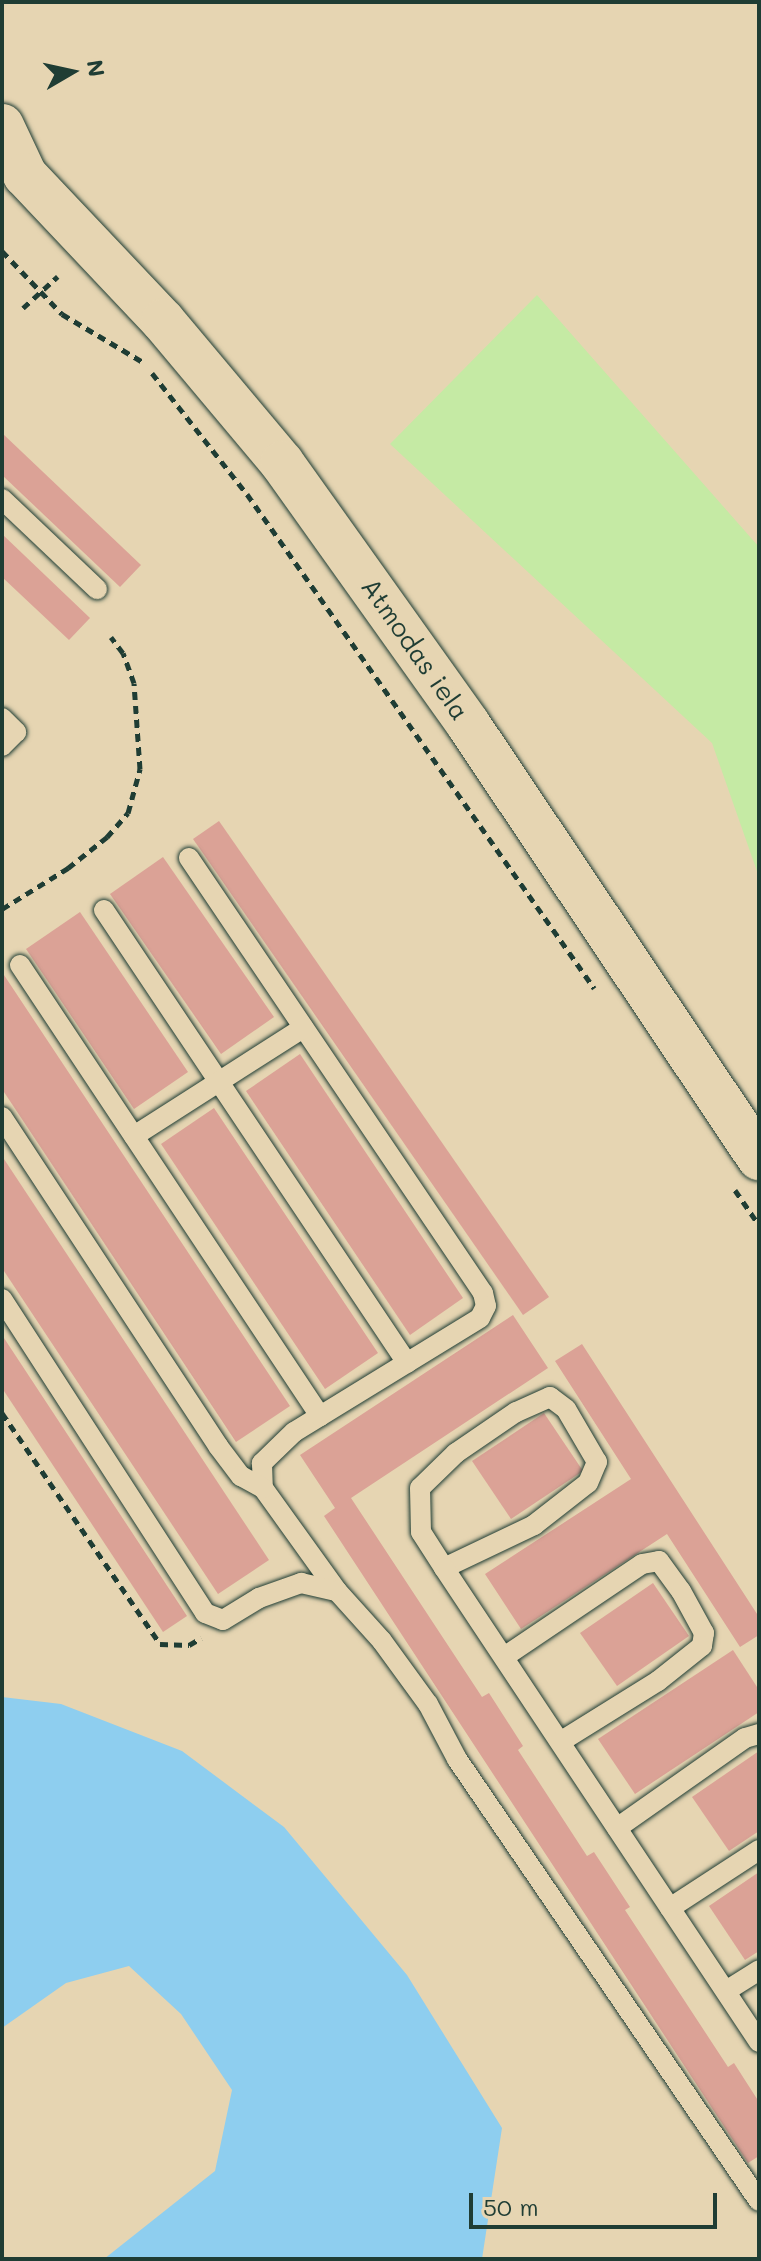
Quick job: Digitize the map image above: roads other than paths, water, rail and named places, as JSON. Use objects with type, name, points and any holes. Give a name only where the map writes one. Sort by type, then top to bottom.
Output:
[{"type":"main road","name":"Atmodas iela","points":[[2,126],[14,170],[163,321],[282,463],[468,724],[745,1172]]},
{"type":"lane","points":[[2,499],[97,589]]},
{"type":"lane","points":[[2,718],[16,732],[2,746]]},
{"type":"lane","points":[[189,858],[483,1293],[486,1306],[480,1318],[294,1432],[262,1463],[263,1488]]},
{"type":"lane","points":[[104,910],[407,1363]]},
{"type":"lane","points":[[20,965],[320,1416]]},
{"type":"lane","points":[[134,1136],[303,1028]]},
{"type":"lane","points":[[2,1117],[218,1446],[241,1476],[263,1488],[337,1591],[382,1641],[428,1704],[457,1759],[759,2201]]},
{"type":"lane","points":[[2,1299],[205,1613],[223,1620],[259,1598],[301,1583],[337,1591]]},
{"type":"lane","points":[[444,1568],[534,1525],[588,1483],[597,1462],[566,1409],[550,1397],[516,1412],[456,1453],[420,1488],[421,1532],[444,1568],[759,2042]]},
{"type":"lane","points":[[504,1657],[642,1564],[659,1561],[681,1591],[704,1633],[702,1646],[658,1681],[560,1742]]},
{"type":"lane","points":[[617,1828],[745,1738],[759,1734]]},
{"type":"lane","points":[[670,1908],[759,1850]]},
{"type":"lane","points":[[726,1991],[759,1970]]},
{"type":"water","points":[[2,1697],[61,1704],[182,1751],[284,1827],[407,1975],[502,2128],[482,2259],[104,2259],[215,2171],[232,2090],[181,2014],[129,1966],[66,1983],[2,2028]]}]
